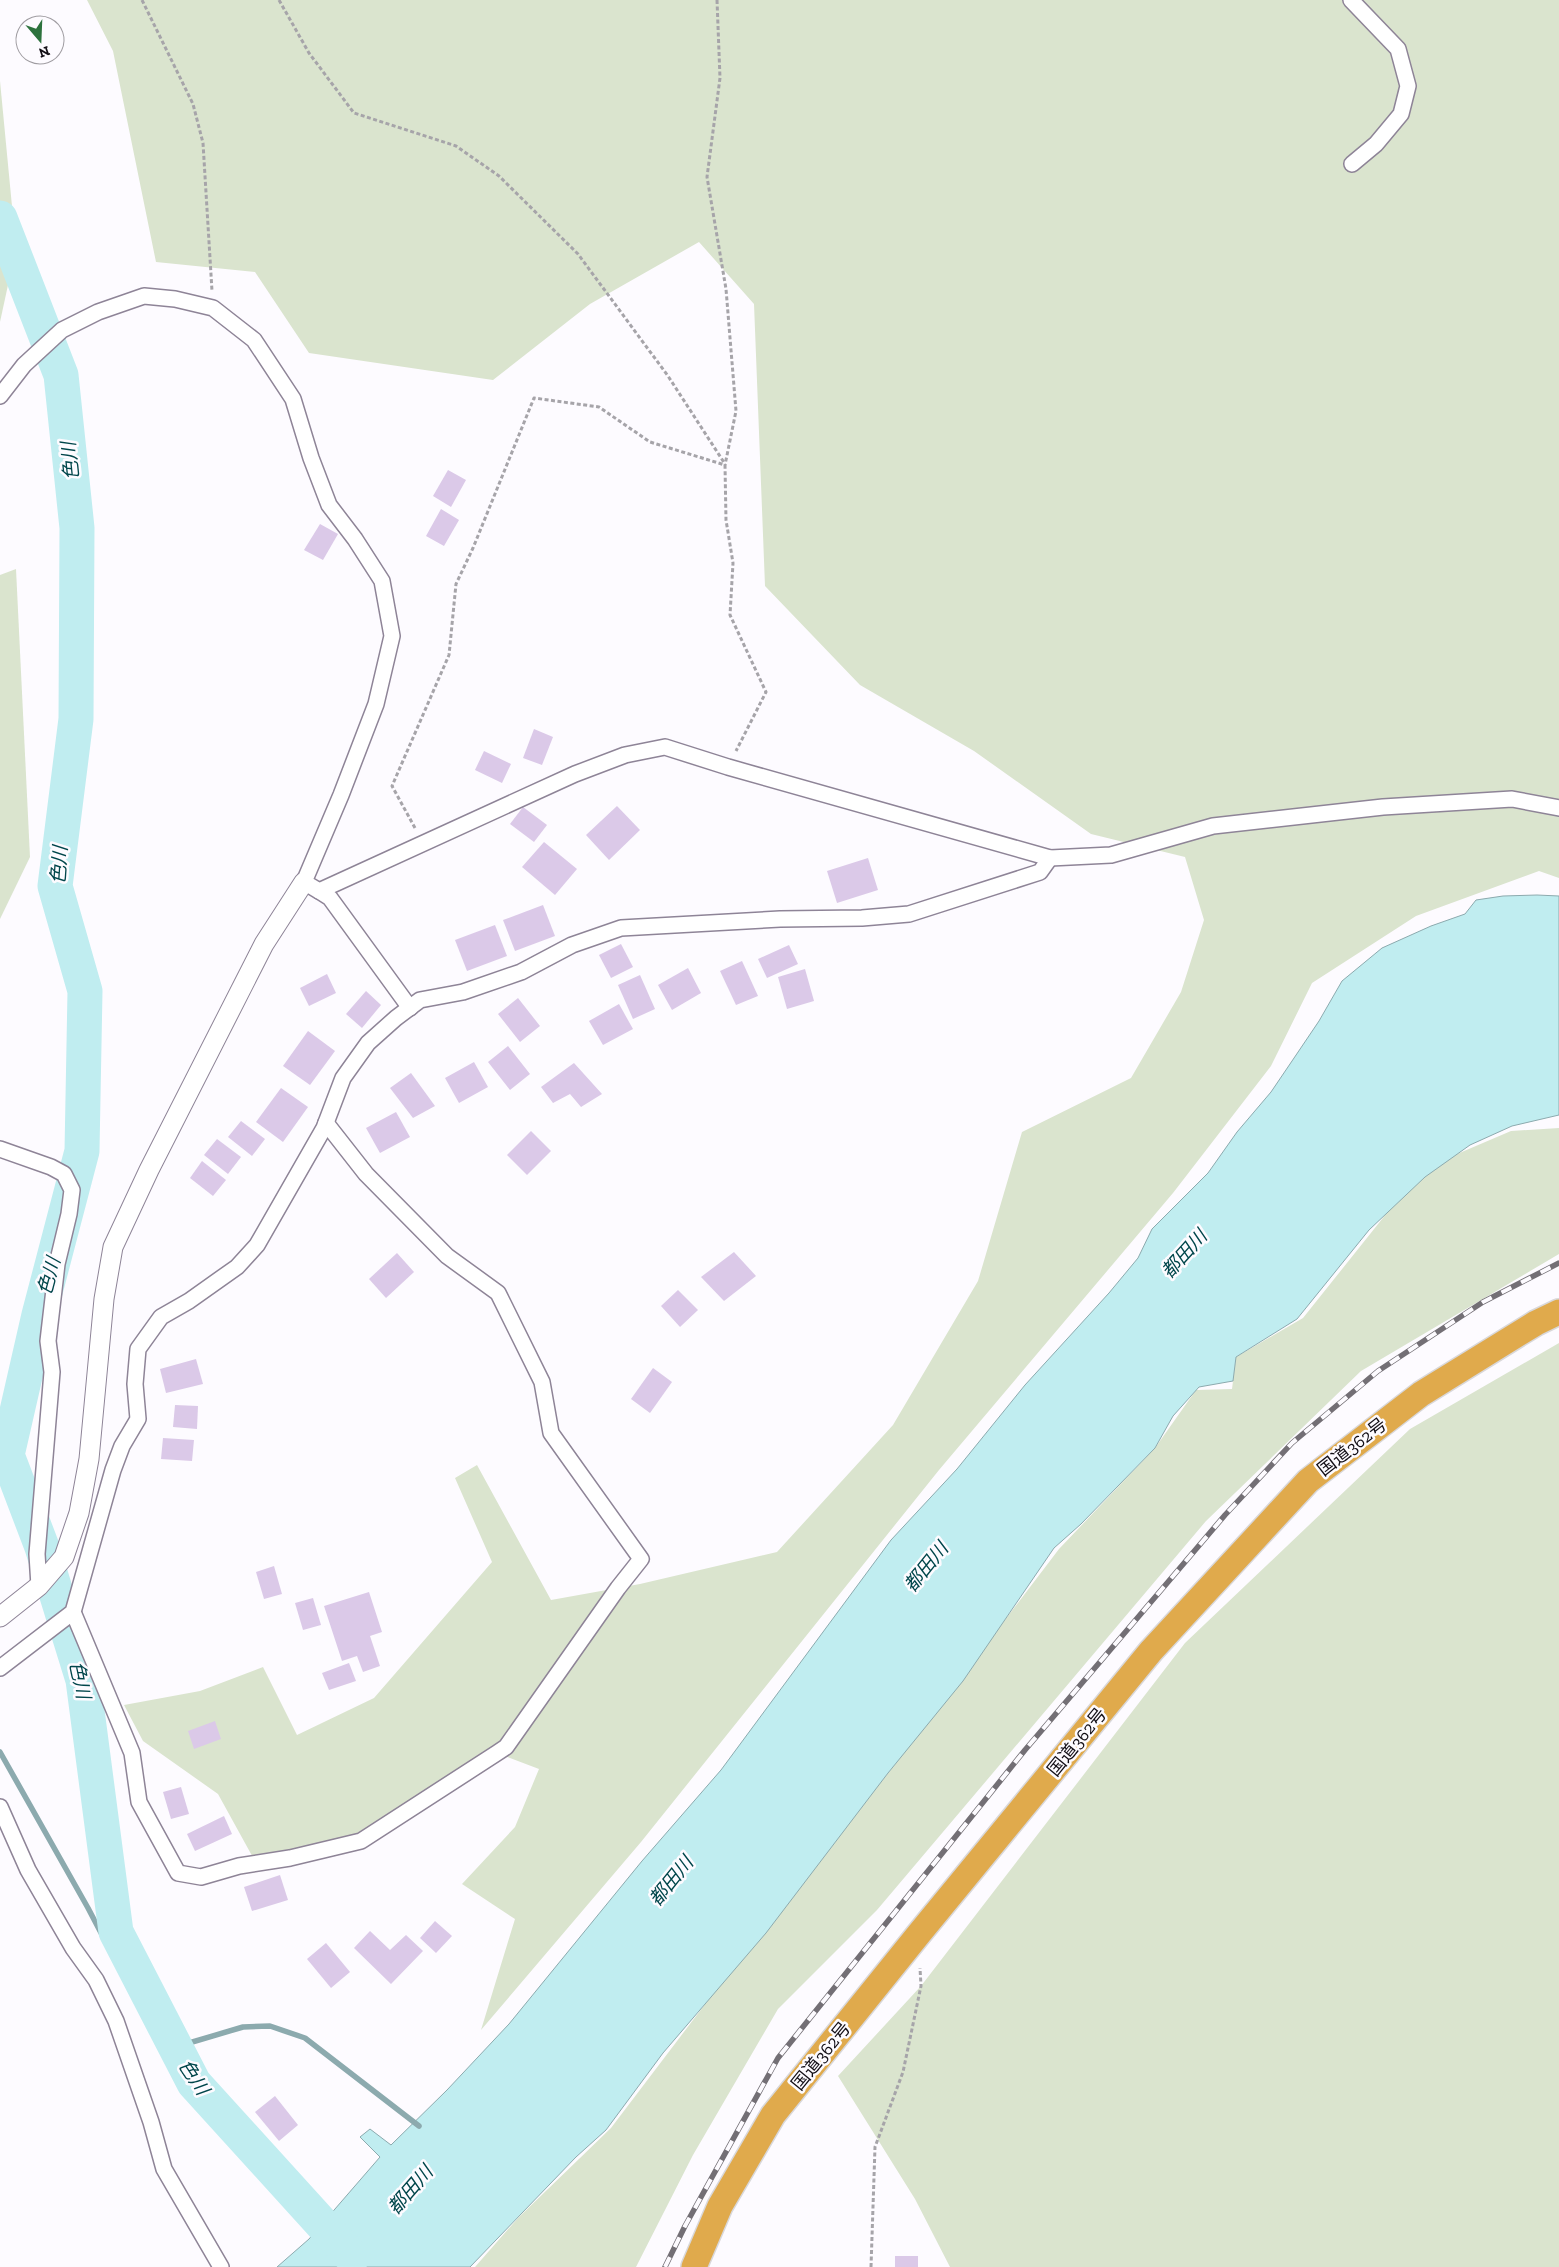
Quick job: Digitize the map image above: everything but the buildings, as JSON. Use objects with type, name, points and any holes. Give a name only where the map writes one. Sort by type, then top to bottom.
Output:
[{"type":"highway","name":"国道362号","points":[[694,2267],[720,2206],[773,2115],[918,1934],[1151,1651],[1308,1481],[1421,1394],[1536,1322],[1559,1312]]},
{"type":"street","points":[[1351,0],[1398,49],[1408,86],[1401,114],[1376,144],[1352,164]]},
{"type":"street","points":[[0,396],[24,365],[62,330],[98,312],[144,296],[175,299],[213,308],[254,340],[293,399],[311,458],[329,505],[355,539],[382,581],[392,636],[376,704],[341,795],[311,886],[264,944],[149,1170],[113,1247],[104,1299],[89,1459],[79,1513],[64,1557],[39,1586],[0,1617]]},
{"type":"street","points":[[311,886],[424,843],[575,774],[625,756],[665,748],[1050,858],[1111,855],[1213,826],[1384,807],[1512,799],[1559,808]]},
{"type":"street","points":[[0,1668],[73,1612],[113,1470],[122,1446],[138,1419],[134,1384],[138,1349],[160,1317],[189,1302],[237,1267],[257,1245],[326,1123],[343,1078],[368,1043],[420,1000],[463,992],[520,972],[572,945],[621,928],[909,914],[1040,872],[1050,858]]},
{"type":"street","points":[[311,886],[330,898],[410,1008]]},
{"type":"street","points":[[73,1612],[132,1753],[139,1802],[178,1873],[201,1877],[239,1866],[290,1858],[360,1841],[506,1747],[618,1588],[641,1559],[551,1433],[542,1382],[498,1293],[447,1256],[366,1174],[326,1123]]},
{"type":"street","points":[[0,1149],[51,1167],[64,1174],[72,1190],[69,1214],[53,1290],[48,1341],[52,1372],[38,1554],[39,1586]]},
{"type":"street","points":[[0,1807],[28,1870],[73,1948],[96,1980],[116,2021],[151,2122],[164,2169],[221,2267]]},
{"type":"path","points":[[142,0],[193,104],[203,144],[213,308]]},
{"type":"path","points":[[279,0],[310,53],[354,113],[456,146],[499,176],[578,254],[668,376],[725,465]]},
{"type":"path","points":[[717,0],[720,78],[708,177],[726,289],[736,411],[725,465],[726,520],[733,563],[730,615],[766,692],[728,767]]},
{"type":"path","points":[[424,843],[392,786],[449,655],[456,584],[474,548],[534,398],[599,407],[650,442],[725,465]]},
{"type":"path","points":[[871,2267],[876,2147],[904,2072],[921,1986],[918,1934]]},
{"type":"green space","points":[[87,0],[1559,0],[1559,878],[1539,871],[1416,916],[1312,983],[1271,1066],[1173,1193],[939,1470],[641,1842],[481,2030],[515,1919],[462,1884],[515,1827],[539,1769],[497,1753],[352,1843],[256,1863],[218,1794],[143,1741],[124,1705],[200,1691],[263,1667],[297,1735],[374,1698],[492,1562],[455,1478],[477,1465],[551,1600],[640,1584],[777,1552],[893,1425],[978,1281],[1022,1132],[1131,1078],[1181,992],[1204,920],[1185,857],[1091,834],[974,751],[860,685],[765,586],[754,304],[699,242],[590,304],[493,380],[309,353],[255,272],[156,262],[113,51]]},
{"type":"green space","points":[[0,81],[16,248],[0,322]]},
{"type":"green space","points":[[16,569],[30,857],[0,919],[0,575]]},
{"type":"green space","points":[[1559,1128],[1559,1254],[1361,1371],[1206,1521],[877,1910],[778,2009],[693,2155],[636,2267],[475,2267],[518,2218],[611,2128],[712,1995],[892,1768],[1059,1549],[1155,1448],[1196,1390],[1232,1389],[1236,1357],[1303,1318],[1422,1169],[1511,1131]]},
{"type":"green space","points":[[1559,1343],[1559,2267],[950,2267],[915,2199],[838,2076],[921,1986],[1185,1643],[1410,1429]]},
{"type":"water","name":"都田川","points":[[1503,896],[1559,896],[1559,1115],[1512,1126],[1470,1145],[1425,1177],[1369,1230],[1297,1319],[1236,1357],[1233,1381],[1199,1387],[1173,1416],[1155,1448],[1081,1524],[1054,1548],[963,1681],[888,1773],[766,1933],[663,2053],[606,2130],[576,2157],[470,2267],[277,2267],[309,2239],[380,2157],[360,2137],[370,2129],[391,2145],[447,2090],[509,2024],[642,1861],[721,1770],[891,1540],[957,1469],[1025,1385],[1109,1293],[1138,1258],[1152,1229],[1208,1173],[1237,1132],[1271,1092],[1319,1021],[1342,981],[1382,948],[1431,926],[1465,914],[1476,900]]},
{"type":"waterway","name":"色川","points":[[0,218],[61,375],[77,528],[76,719],[55,886],[85,991],[82,1151],[39,1315],[7,1455],[42,1547],[83,1680],[116,1932],[194,2083],[352,2257]]},
{"type":"waterway","points":[[0,1752],[88,1908],[155,2036],[172,2048],[243,2027],[270,2026],[305,2038],[419,2126]]},
{"type":"railway","points":[[665,2267],[685,2226],[778,2058],[1025,1750],[1225,1515],[1292,1443],[1378,1371],[1483,1302],[1559,1263]]}]
